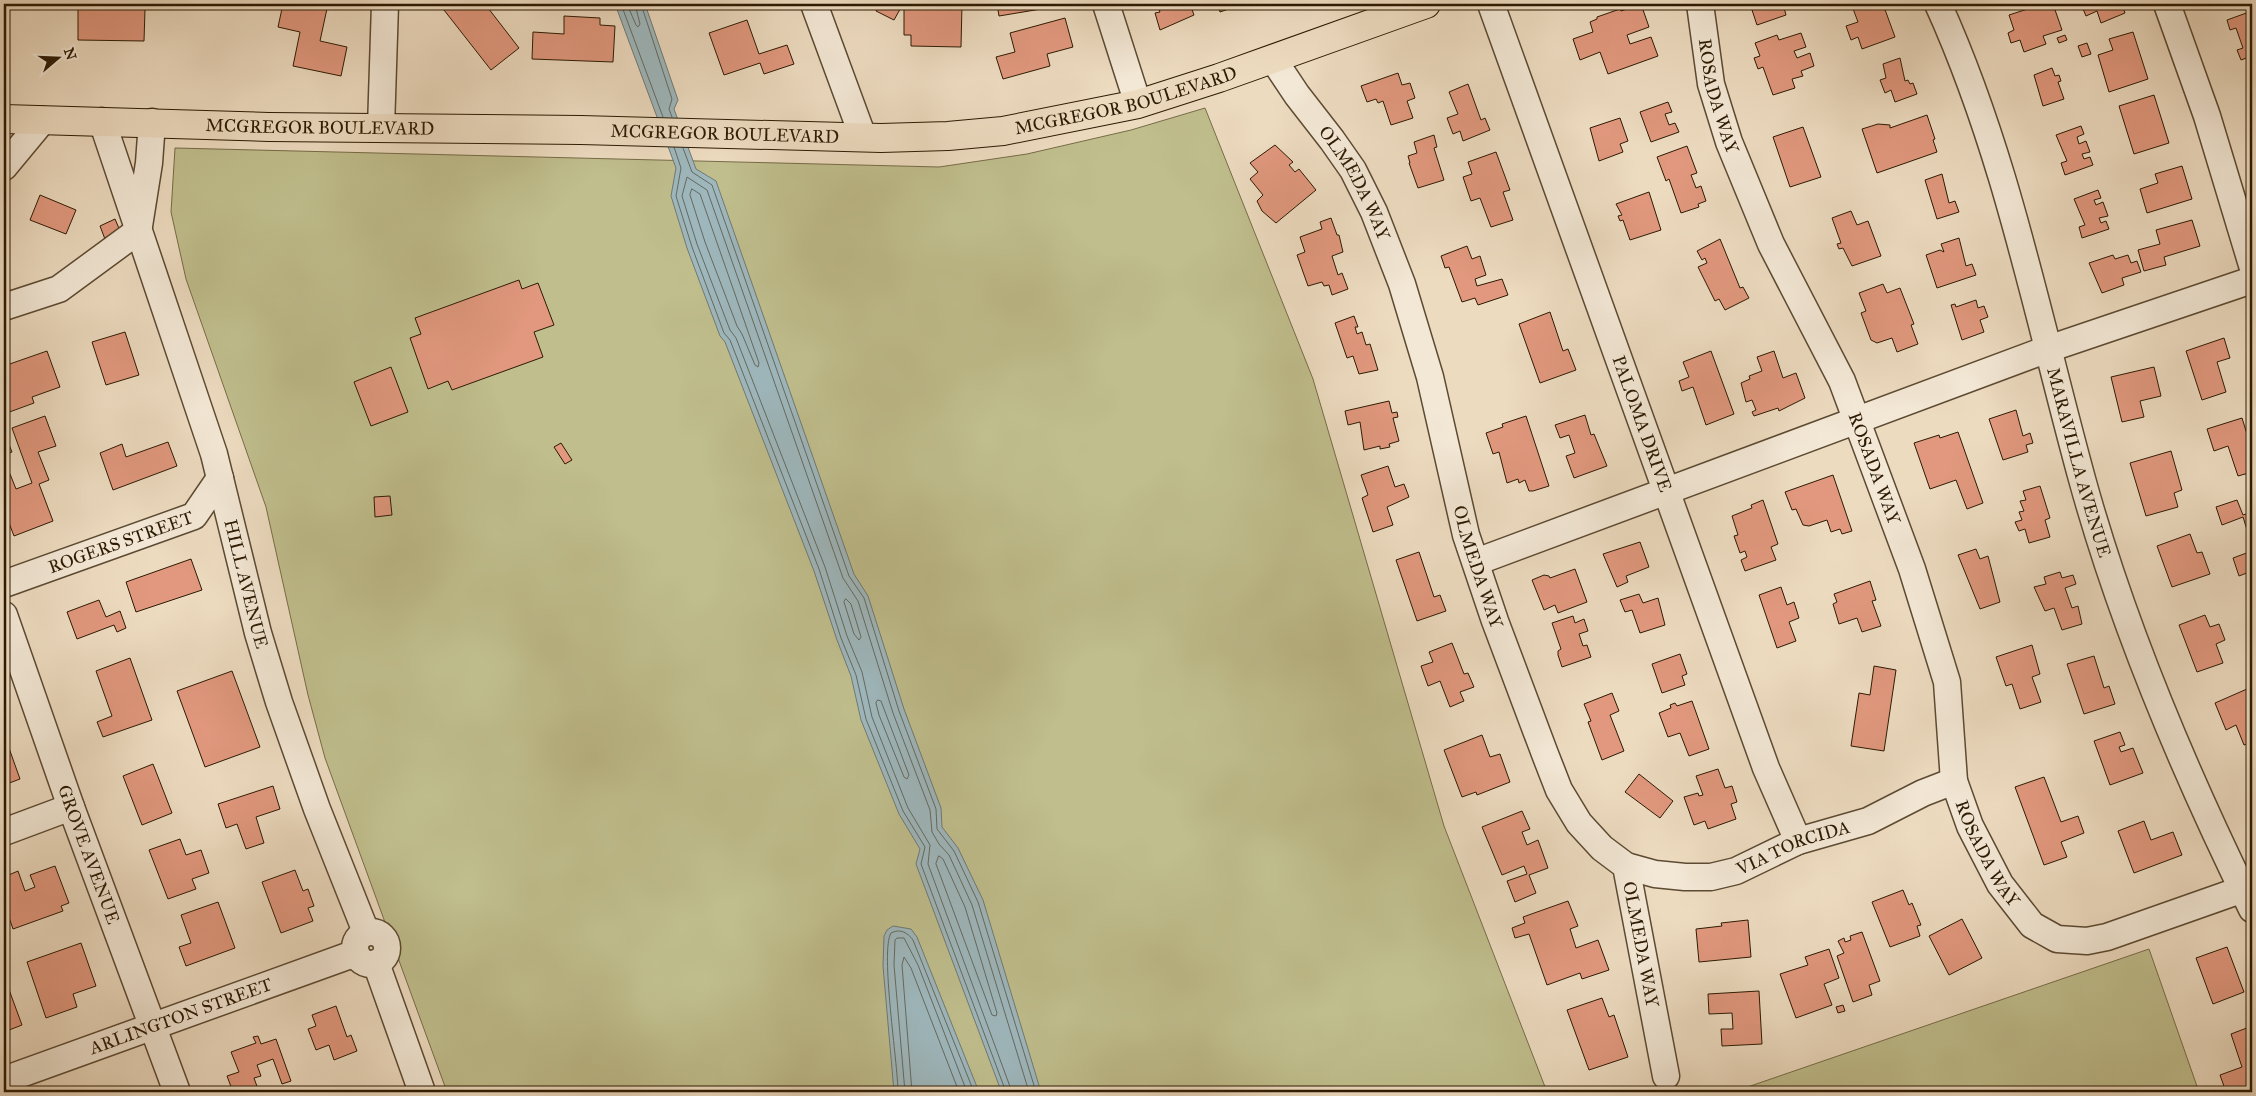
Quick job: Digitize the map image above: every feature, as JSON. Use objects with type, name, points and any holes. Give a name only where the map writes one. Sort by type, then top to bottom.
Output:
[{"type":"main road","name":"MCGREGOR BOULEVARD","points":[[4,119],[269,127],[632,131],[863,137],[948,136],[1003,131],[1138,104],[1273,59],[1426,4]]},
{"type":"street","points":[[381,128],[385,4]]},
{"type":"street","points":[[814,4],[863,137]]},
{"type":"street","points":[[1106,4],[1138,104]]},
{"type":"street","name":"PALOMA DRIVE","points":[[1492,4],[1766,768],[1798,841]]},
{"type":"street","name":"ROSADA WAY","points":[[1700,4],[1711,84],[1728,142],[1771,244],[1831,358],[1859,421],[1912,569],[1946,682],[1954,780],[1970,826],[2000,884],[2032,926],[2057,939],[2087,941],[2107,937],[2249,895]]},
{"type":"street","name":"MARAVILLA AVENUE","points":[[1938,4],[1958,47],[1991,137],[2017,227],[2083,481],[2116,589],[2171,735],[2249,895]]},
{"type":"street","points":[[2167,4],[2207,116],[2252,265]]},
{"type":"street","name":"OLMEDA WAY","points":[[1273,59],[1297,95],[1353,170],[1374,212],[1402,284],[1430,377],[1456,498],[1498,630],[1560,790],[1579,823],[1602,848],[1626,866],[1666,1076]]},
{"type":"street","points":[[4,168],[43,120]]},
{"type":"street","name":"HILL AVENUE","points":[[102,121],[208,436],[258,633],[279,702],[366,949],[422,1092]]},
{"type":"street","name":"HILL AVENUE","points":[[138,231],[149,163],[152,122]]},
{"type":"street","points":[[4,308],[59,288],[138,231]]},
{"type":"street","points":[[1476,562],[2048,350],[2252,280]]},
{"type":"street","name":"ROGERS STREET","points":[[4,584],[194,516],[220,478]]},
{"type":"street","name":"GROVE AVENUE","points":[[4,614],[71,807],[177,1092]]},
{"type":"street","name":"VIA TORCIDA","points":[[1626,866],[1655,874],[1711,877],[1736,871],[1798,841],[1868,821],[1924,792],[1954,780]]},
{"type":"street","points":[[4,832],[71,807]]},
{"type":"street","name":"ARLINGTON STREET","points":[[4,1080],[366,949]]},
{"type":"shaded area","points":[[1205,108],[1313,379],[1444,826],[1547,1092],[447,1092],[325,758],[308,695],[266,507],[186,279],[171,212],[175,148],[939,167],[1027,154],[1131,130]]},
{"type":"shaded area","points":[[2149,949],[2199,1092],[1733,1092]]},
{"type":"water","points":[[615,4],[645,4],[678,100],[674,109],[696,169],[716,181],[854,574],[868,596],[904,709],[941,808],[942,827],[958,848],[983,900],[1041,1092],[1002,1092],[1000,1088],[916,864],[920,849],[899,814],[861,720],[851,676],[814,571],[687,248],[671,196],[676,168]]},
{"type":"water","points":[[893,926],[911,929],[917,937],[979,1092],[894,1092],[883,966],[884,936],[887,930]]},
{"type":"building","points":[[78,4],[133,4],[133,9],[145,9],[144,41],[78,40]]},
{"type":"building","points":[[283,4],[328,4],[320,41],[347,47],[341,76],[293,66],[300,32],[278,27]]},
{"type":"building","points":[[451,4],[485,4],[519,48],[491,70],[444,10]]},
{"type":"building","points":[[879,4],[903,4],[894,20],[876,11]]},
{"type":"building","points":[[904,4],[962,4],[961,47],[911,46],[911,35],[904,35]]},
{"type":"building","points":[[997,4],[1052,4],[1053,7],[999,16]]},
{"type":"building","points":[[1157,4],[1190,4],[1194,15],[1160,30],[1155,13],[1160,12]]},
{"type":"building","points":[[1218,4],[1236,4],[1237,6],[1220,12]]},
{"type":"building","points":[[1641,4],[1649,27],[1627,35],[1630,44],[1651,37],[1658,56],[1608,74],[1600,52],[1580,60],[1573,39],[1593,32],[1590,22],[1597,19],[1597,17]]},
{"type":"building","points":[[1750,4],[1783,4],[1786,15],[1757,25]]},
{"type":"building","points":[[1858,4],[1883,4],[1895,37],[1862,49],[1858,37],[1851,40],[1846,26],[1858,22],[1852,6]]},
{"type":"building","points":[[2043,4],[2053,4],[2062,30],[2043,36],[2046,44],[2024,52],[2020,40],[2011,43],[2008,33],[2014,30],[2009,15]]},
{"type":"building","points":[[2081,4],[2122,4],[2125,13],[2101,23],[2097,11],[2086,16]]},
{"type":"building","points":[[2252,11],[2252,56],[2241,60],[2237,50],[2243,48],[2236,28],[2230,30],[2227,20]]},
{"type":"building","points":[[564,16],[600,18],[600,25],[615,26],[613,62],[532,59],[533,32],[564,34]]},
{"type":"building","points":[[1065,18],[1073,47],[1047,54],[1050,66],[1003,79],[996,57],[1015,52],[1010,33]]},
{"type":"building","points":[[747,20],[759,54],[787,45],[794,64],[764,74],[760,63],[724,75],[709,33]]},
{"type":"building","points":[[2133,32],[2148,79],[2109,92],[2098,55],[2113,50],[2109,39]]},
{"type":"building","points":[[1801,33],[1806,47],[1794,51],[1797,58],[1810,53],[1814,66],[1801,71],[1803,76],[1792,79],[1795,88],[1773,95],[1763,67],[1758,69],[1754,58],[1760,56],[1755,43],[1777,35],[1779,40]]},
{"type":"building","points":[[2065,35],[2067,40],[2059,43],[2057,38]]},
{"type":"building","points":[[2087,43],[2091,54],[2082,57],[2078,46]]},
{"type":"building","points":[[1900,58],[1905,81],[1908,80],[1910,84],[1913,83],[1917,94],[1895,102],[1891,90],[1885,93],[1880,80],[1886,78],[1883,64]]},
{"type":"building","points":[[2052,68],[2055,76],[2059,75],[2061,81],[2058,82],[2064,99],[2043,106],[2034,75]]},
{"type":"building","points":[[1398,73],[1402,85],[1410,83],[1415,98],[1407,101],[1413,118],[1391,125],[1383,101],[1378,103],[1376,99],[1367,102],[1361,86]]},
{"type":"building","points":[[1468,84],[1481,120],[1485,118],[1490,130],[1463,141],[1460,131],[1453,134],[1447,118],[1458,114],[1449,92]]},
{"type":"building","points":[[2154,95],[2169,143],[2134,154],[2119,106]]},
{"type":"building","points":[[1668,102],[1672,112],[1665,114],[1669,125],[1675,123],[1679,132],[1651,142],[1640,112]]},
{"type":"building","points":[[1927,115],[1937,152],[1877,173],[1862,129],[1878,124],[1890,125],[1890,128]]},
{"type":"building","points":[[1620,118],[1628,141],[1620,144],[1623,152],[1599,161],[1590,128]]},
{"type":"building","points":[[2081,126],[2084,134],[2077,137],[2079,144],[2086,141],[2090,152],[2082,154],[2084,159],[2090,157],[2093,165],[2065,175],[2061,163],[2067,161],[2056,135]]},
{"type":"building","points":[[1803,127],[1821,177],[1790,187],[1773,137]]},
{"type":"building","points":[[1434,135],[1437,147],[1434,148],[1444,180],[1418,188],[1408,156],[1417,153],[1414,142]]},
{"type":"building","points":[[1275,145],[1293,162],[1289,165],[1295,172],[1299,169],[1316,190],[1276,223],[1262,211],[1257,201],[1263,195],[1250,179],[1258,172],[1250,163]]},
{"type":"building","points":[[1687,146],[1697,173],[1691,175],[1696,188],[1701,186],[1706,201],[1698,204],[1699,207],[1681,213],[1669,179],[1666,181],[1657,157]]},
{"type":"building","points":[[1496,152],[1510,190],[1503,192],[1513,220],[1491,227],[1480,198],[1471,201],[1463,177],[1472,174],[1468,162]]},
{"type":"building","points":[[2182,166],[2192,199],[2147,213],[2140,189],[2158,183],[2155,174]]},
{"type":"building","points":[[1942,174],[1949,203],[1955,201],[1959,212],[1937,219],[1925,180]]},
{"type":"building","points":[[2098,190],[2101,198],[2094,200],[2096,205],[2103,202],[2108,216],[2099,218],[2101,223],[2106,221],[2109,229],[2082,238],[2079,227],[2085,225],[2074,199]]},
{"type":"building","points":[[1649,192],[1661,230],[1630,240],[1623,220],[1620,221],[1618,216],[1622,215],[1616,204]]},
{"type":"building","points":[[40,195],[76,210],[66,234],[30,220]]},
{"type":"building","points":[[1851,211],[1857,225],[1868,221],[1881,256],[1852,266],[1843,248],[1839,249],[1837,244],[1841,243],[1832,218]]},
{"type":"building","points":[[1331,218],[1337,235],[1339,235],[1343,252],[1332,256],[1338,275],[1342,273],[1348,289],[1332,295],[1329,285],[1324,286],[1322,282],[1308,286],[1297,255],[1305,252],[1300,237],[1322,229],[1320,222]]},
{"type":"building","points":[[115,219],[124,240],[108,247],[100,226]]},
{"type":"building","points":[[2192,220],[2200,246],[2164,257],[2166,265],[2144,271],[2138,250],[2160,244],[2156,230]]},
{"type":"building","points":[[1959,238],[1966,266],[1972,264],[1976,275],[1937,288],[1926,255],[1940,250],[1944,252],[1941,244]]},
{"type":"building","points":[[1720,239],[1740,288],[1743,287],[1749,298],[1725,310],[1719,299],[1715,301],[1698,267],[1707,263],[1705,258],[1702,260],[1697,251]]},
{"type":"building","points":[[1467,246],[1472,259],[1480,256],[1486,275],[1475,279],[1477,286],[1502,279],[1508,295],[1478,305],[1475,298],[1462,302],[1449,267],[1445,268],[1441,256]]},
{"type":"building","points":[[2113,255],[2115,259],[2128,255],[2131,263],[2137,261],[2141,272],[2122,278],[2124,285],[2102,293],[2089,263]]},
{"type":"building","points":[[519,280],[522,289],[538,283],[554,325],[534,332],[543,357],[452,390],[448,381],[428,389],[410,338],[421,334],[415,318]]},
{"type":"building","points":[[1883,284],[1887,293],[1900,288],[1914,324],[1911,325],[1918,344],[1897,352],[1892,338],[1877,343],[1871,340],[1861,313],[1866,311],[1859,293]]},
{"type":"building","points":[[1976,300],[1978,308],[1984,306],[1988,317],[1980,320],[1984,332],[1962,340],[1951,305],[1955,304],[1956,307]]},
{"type":"building","points":[[1550,312],[1563,351],[1568,349],[1576,370],[1540,383],[1519,324]]},
{"type":"building","points":[[1354,316],[1358,327],[1355,327],[1357,334],[1362,332],[1366,345],[1370,344],[1378,370],[1359,374],[1353,356],[1347,358],[1335,323]]},
{"type":"building","points":[[125,332],[139,375],[106,385],[92,342]]},
{"type":"building","points":[[2224,338],[2230,358],[2217,362],[2226,392],[2202,400],[2186,351]]},
{"type":"building","points":[[47,351],[60,387],[32,397],[34,403],[4,414],[4,366]]},
{"type":"building","points":[[1711,351],[1734,414],[1706,425],[1693,387],[1682,391],[1679,381],[1689,377],[1683,362]]},
{"type":"building","points":[[1774,351],[1783,378],[1796,373],[1805,398],[1779,411],[1778,408],[1754,416],[1752,412],[1756,410],[1752,400],[1746,402],[1741,383],[1750,379],[1749,376],[1762,371],[1757,357]]},
{"type":"building","points":[[391,367],[408,412],[371,426],[354,382]]},
{"type":"building","points":[[2154,367],[2161,396],[2140,401],[2144,417],[2122,422],[2111,377]]},
{"type":"building","points":[[1389,401],[1392,413],[1397,412],[1398,417],[1393,418],[1399,441],[1389,444],[1390,447],[1380,449],[1380,446],[1364,450],[1360,422],[1348,425],[1345,411]]},
{"type":"building","points":[[2016,410],[2023,436],[2030,433],[2033,443],[2026,445],[2028,452],[2003,460],[1989,419]]},
{"type":"building","points":[[1585,415],[1591,435],[1594,434],[1607,466],[1574,478],[1566,456],[1575,453],[1569,435],[1560,438],[1555,425]]},
{"type":"building","points":[[45,416],[56,446],[38,452],[49,480],[39,484],[53,521],[14,536],[4,510],[4,477],[10,474],[16,489],[32,483],[12,428]]},
{"type":"building","points":[[1526,416],[1549,486],[1533,491],[1529,491],[1525,480],[1519,483],[1518,479],[1507,483],[1499,452],[1493,454],[1486,433],[1503,427],[1502,424]]},
{"type":"building","points":[[2242,418],[2252,450],[2252,472],[2238,476],[2228,446],[2214,451],[2207,429]]},
{"type":"building","points":[[4,432],[12,452],[4,455]]},
{"type":"building","points":[[1958,432],[1983,503],[1967,509],[1956,480],[1930,489],[1914,443],[1939,435],[1940,438]]},
{"type":"building","points":[[168,442],[177,466],[113,490],[100,453],[122,444],[126,457]]},
{"type":"building","points":[[561,443],[572,460],[565,464],[554,447]]},
{"type":"building","points":[[2171,451],[2182,490],[2174,493],[2178,507],[2146,516],[2130,463]]},
{"type":"building","points":[[1388,466],[1395,487],[1404,484],[1409,497],[1387,507],[1393,525],[1373,532],[1362,498],[1368,495],[1361,475]]},
{"type":"building","points":[[1833,475],[1852,531],[1842,534],[1840,529],[1831,532],[1827,520],[1809,526],[1803,525],[1796,509],[1792,510],[1785,492]]},
{"type":"building","points":[[2040,486],[2050,518],[2045,520],[2050,537],[2029,543],[2025,529],[2019,531],[2015,522],[2022,520],[2019,512],[2024,511],[2020,501],[2026,500],[2023,491]]},
{"type":"building","points":[[390,496],[392,515],[375,517],[374,497]]},
{"type":"building","points":[[1763,500],[1778,544],[1771,547],[1776,560],[1745,571],[1741,560],[1747,557],[1745,551],[1740,553],[1734,536],[1738,535],[1732,516],[1752,508],[1751,505]]},
{"type":"building","points":[[2237,500],[2243,515],[2252,512],[2252,546],[2243,517],[2222,525],[2216,507]]},
{"type":"building","points":[[2190,534],[2197,553],[2202,552],[2210,574],[2172,587],[2157,546]]},
{"type":"building","points":[[1640,542],[1649,567],[1626,576],[1628,582],[1617,587],[1603,554]]},
{"type":"building","points":[[1976,549],[1980,559],[1988,556],[2000,602],[1980,609],[1958,555]]},
{"type":"building","points":[[2252,551],[2252,571],[2239,576],[2233,558]]},
{"type":"building","points":[[1419,552],[1434,597],[1440,595],[1446,611],[1417,621],[1396,560]]},
{"type":"building","points":[[191,559],[202,590],[136,612],[126,582]]},
{"type":"building","points":[[1575,569],[1587,602],[1558,613],[1555,605],[1544,610],[1532,580],[1544,575],[1550,578]]},
{"type":"building","points":[[2060,572],[2062,578],[2073,575],[2076,584],[2065,588],[2072,608],[2078,606],[2082,624],[2062,630],[2054,608],[2045,611],[2034,587],[2046,584],[2044,577]]},
{"type":"building","points":[[1870,581],[1876,600],[1872,601],[1881,626],[1862,632],[1857,618],[1839,624],[1833,604],[1837,602],[1834,594]]},
{"type":"building","points":[[1781,587],[1787,605],[1794,602],[1799,618],[1789,622],[1796,641],[1777,648],[1759,595]]},
{"type":"building","points":[[1639,594],[1643,603],[1658,598],[1665,625],[1640,633],[1632,610],[1625,612],[1620,600]]},
{"type":"building","points":[[99,600],[106,617],[120,611],[126,628],[117,632],[114,625],[77,639],[67,612]]},
{"type":"building","points":[[2205,615],[2210,627],[2219,624],[2225,640],[2216,644],[2223,663],[2197,672],[2179,625]]},
{"type":"building","points":[[1573,616],[1575,623],[1584,619],[1588,631],[1579,634],[1583,646],[1587,645],[1591,657],[1562,667],[1558,655],[1558,651],[1561,649],[1552,623]]},
{"type":"building","points":[[1452,643],[1464,674],[1468,673],[1474,687],[1460,692],[1464,701],[1450,707],[1440,681],[1428,686],[1421,666],[1433,662],[1429,652]]},
{"type":"building","points":[[2032,645],[2040,674],[2032,677],[2041,702],[2020,709],[2012,684],[2006,686],[1996,657]]},
{"type":"building","points":[[1680,654],[1687,674],[1682,676],[1685,685],[1662,693],[1652,664]]},
{"type":"building","points":[[2094,656],[2104,688],[2109,686],[2115,704],[2084,714],[2067,664]]},
{"type":"building","points":[[130,658],[152,720],[103,737],[97,722],[112,716],[96,671]]},
{"type":"building","points":[[1874,666],[1896,670],[1884,751],[1851,746],[1859,693],[1870,695]]},
{"type":"building","points":[[232,671],[260,747],[205,767],[177,691]]},
{"type":"building","points":[[2247,689],[2252,700],[2252,742],[2244,745],[2236,725],[2226,730],[2215,703]]},
{"type":"building","points":[[1612,693],[1619,711],[1610,715],[1624,751],[1602,760],[1588,722],[1591,721],[1584,704]]},
{"type":"building","points":[[1692,701],[1709,749],[1689,756],[1680,733],[1668,737],[1659,713],[1671,708],[1670,705],[1675,703],[1677,706]]},
{"type":"building","points":[[2120,732],[2125,745],[2119,747],[2121,752],[2133,748],[2143,773],[2110,785],[2094,741]]},
{"type":"building","points":[[4,734],[20,779],[4,785]]},
{"type":"building","points":[[1482,735],[1490,757],[1500,754],[1510,782],[1477,795],[1476,792],[1462,797],[1444,750]]},
{"type":"building","points":[[153,764],[172,813],[142,825],[123,776]]},
{"type":"building","points":[[1718,769],[1725,788],[1732,786],[1737,802],[1731,804],[1736,819],[1708,829],[1705,821],[1694,825],[1684,797],[1698,793],[1699,796],[1703,795],[1696,776]]},
{"type":"building","points":[[1639,774],[1673,801],[1660,818],[1625,792]]},
{"type":"building","points":[[2044,777],[2061,822],[2078,816],[2084,833],[2061,842],[2067,857],[2044,865],[2015,787]]},
{"type":"building","points":[[273,786],[280,809],[256,817],[264,843],[246,849],[237,824],[226,828],[218,804]]},
{"type":"building","points":[[1522,811],[1530,829],[1522,832],[1527,845],[1538,840],[1548,868],[1529,875],[1536,893],[1515,902],[1507,881],[1527,874],[1524,866],[1502,875],[1482,827]]},
{"type":"building","points":[[2144,821],[2151,840],[2173,832],[2182,855],[2134,873],[2118,831]]},
{"type":"building","points":[[180,839],[186,855],[201,850],[209,873],[192,879],[196,889],[168,899],[149,850]]},
{"type":"building","points":[[55,866],[69,903],[61,906],[63,911],[13,929],[4,903],[4,877],[18,871],[25,891],[35,887],[30,875]]},
{"type":"building","points":[[295,870],[303,891],[308,889],[314,906],[308,908],[313,921],[281,933],[262,882]]},
{"type":"building","points":[[1903,890],[1909,905],[1912,903],[1921,925],[1917,926],[1920,936],[1890,947],[1872,902]]},
{"type":"building","points":[[1568,901],[1578,926],[1570,929],[1576,948],[1598,940],[1609,970],[1582,979],[1580,973],[1547,985],[1529,934],[1515,938],[1512,928],[1525,923],[1523,917]]},
{"type":"building","points":[[218,902],[235,948],[186,966],[179,947],[191,943],[181,915]]},
{"type":"building","points":[[1962,919],[1982,958],[1949,975],[1929,936]]},
{"type":"building","points":[[1748,920],[1751,957],[1699,962],[1696,929],[1722,926],[1721,923]]},
{"type":"building","points":[[1862,932],[1880,981],[1869,985],[1872,995],[1853,1002],[1837,956],[1844,953],[1838,941],[1844,938],[1845,942],[1851,940],[1850,936]]},
{"type":"building","points":[[81,943],[96,986],[73,994],[77,1007],[46,1018],[27,962]]},
{"type":"building","points":[[2227,947],[2244,992],[2213,1004],[2196,958]]},
{"type":"building","points":[[1829,949],[1839,978],[1824,984],[1832,1005],[1796,1018],[1780,974],[1808,965],[1805,957]]},
{"type":"building","points":[[4,976],[22,1025],[4,1032]]},
{"type":"building","points":[[1759,991],[1762,1044],[1722,1046],[1721,1029],[1733,1029],[1732,1013],[1709,1014],[1708,994]]},
{"type":"building","points":[[1602,998],[1609,1017],[1614,1015],[1628,1057],[1589,1070],[1567,1010]]},
{"type":"building","points":[[1843,1005],[1845,1011],[1838,1013],[1836,1007]]},
{"type":"building","points":[[336,1006],[347,1037],[351,1035],[357,1051],[334,1060],[329,1045],[316,1050],[308,1029],[316,1026],[312,1015]]},
{"type":"building","points":[[2252,1026],[2252,1087],[2238,1092],[2226,1092],[2220,1075],[2242,1067],[2231,1034]]},
{"type":"building","points":[[258,1036],[261,1044],[276,1039],[291,1081],[282,1084],[273,1059],[257,1065],[261,1076],[254,1078],[259,1092],[233,1092],[227,1076],[239,1072],[231,1052],[256,1043],[253,1037]]}]
